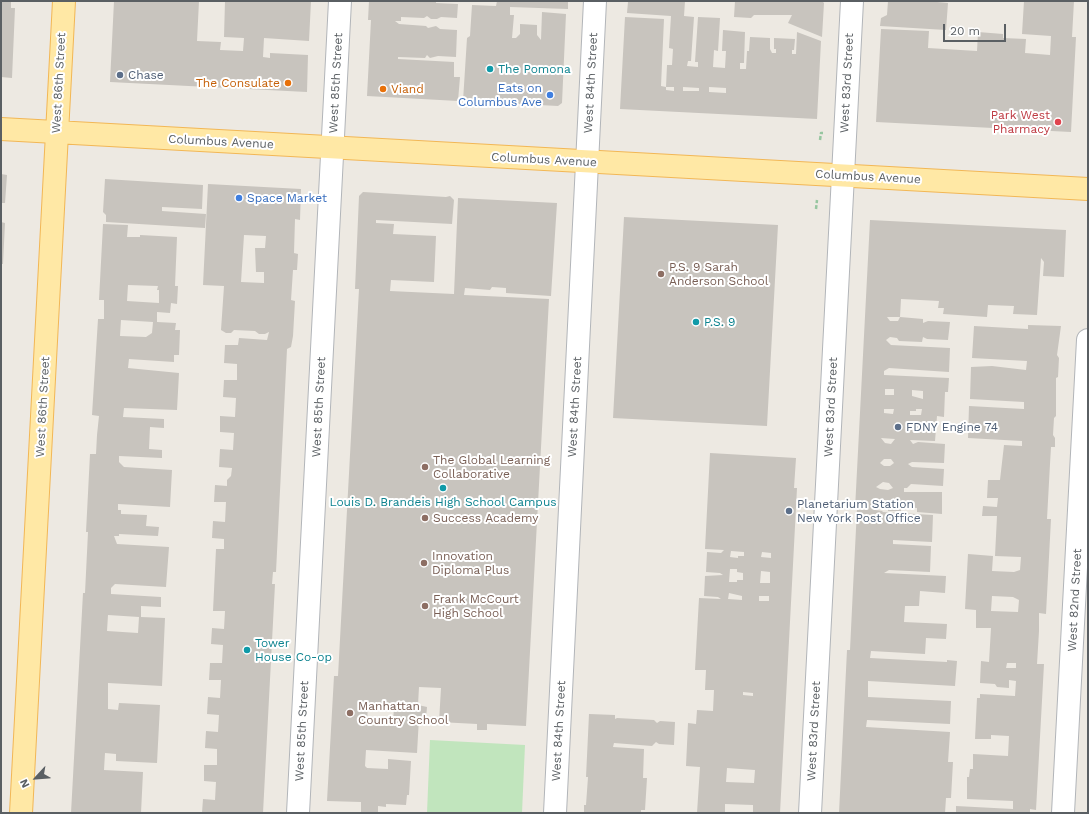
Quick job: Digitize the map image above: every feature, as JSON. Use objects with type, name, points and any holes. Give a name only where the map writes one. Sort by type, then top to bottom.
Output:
[{"type":"main road","name":"West 86th Street","points":[[22,813],[64,1]]},
{"type":"main road","name":"Columbus Avenue","points":[[1,130],[1088,189]]},
{"type":"street","name":"West 85th Street","points":[[298,813],[340,1]]},
{"type":"street","name":"West 84th Street","points":[[555,813],[595,1]]},
{"type":"street","name":"West 83rd Street","points":[[810,813],[852,1]]},
{"type":"street","name":"West 82nd Street","points":[[1063,813],[1087,390],[1088,340]]},
{"type":"path","points":[[820,140],[821,133]]},
{"type":"path","points":[[816,209],[817,200]]},
{"type":"green space","points":[[430,740],[525,745],[522,813],[427,813]]},
{"type":"building","points":[[1,1],[11,1],[11,8],[15,8],[12,78],[1,77]]},
{"type":"building","points":[[114,1],[199,1],[197,41],[221,42],[220,50],[243,51],[244,38],[224,37],[225,1],[311,1],[309,41],[264,38],[263,57],[270,58],[270,53],[308,55],[307,92],[110,82]]},
{"type":"building","points":[[369,1],[436,1],[436,3],[458,4],[457,18],[441,17],[431,19],[427,16],[424,18],[401,17],[401,21],[395,21],[399,24],[426,26],[428,28],[436,26],[440,29],[457,30],[456,57],[438,56],[430,58],[427,55],[425,58],[398,57],[398,59],[454,62],[454,77],[460,77],[458,101],[367,96],[371,20],[368,20]]},
{"type":"building","points":[[497,1],[568,2],[568,9],[510,7],[510,15],[514,15],[512,38],[516,38],[520,34],[520,24],[537,25],[537,35],[541,40],[542,12],[566,14],[562,103],[558,106],[463,101],[467,38],[470,36],[472,5],[496,6]]},
{"type":"building","points":[[685,1],[684,16],[694,17],[691,61],[688,61],[687,66],[698,67],[698,62],[695,62],[698,17],[720,18],[718,51],[714,50],[713,67],[725,68],[726,51],[722,51],[723,30],[745,32],[744,63],[740,63],[740,69],[746,69],[747,51],[749,51],[750,37],[770,38],[770,49],[772,53],[776,53],[776,49],[774,49],[774,38],[795,39],[792,54],[796,54],[797,32],[821,41],[817,119],[620,109],[625,17],[664,19],[661,86],[666,87],[667,65],[672,65],[673,49],[669,48],[671,16],[627,13],[628,2]],"holes":[[[666,87],[674,87],[674,91],[666,90]],[[683,87],[699,88],[699,91],[683,91]],[[709,87],[726,88],[726,93],[709,92]]]},
{"type":"building","points":[[735,1],[822,1],[824,3],[822,37],[788,23],[792,15],[754,15],[751,18],[734,17]]},
{"type":"building","points":[[888,1],[937,1],[948,3],[946,30],[880,26],[881,18],[887,15]]},
{"type":"building","points":[[1024,1],[1074,1],[1072,37],[1076,37],[1071,132],[876,122],[881,29],[929,31],[928,48],[977,51],[978,32],[1003,34],[1003,38],[1026,39],[1025,53],[1050,55],[1051,36],[1022,34]]},
{"type":"building","points":[[1,174],[7,175],[5,203],[1,203]]},
{"type":"building","points":[[105,179],[203,185],[202,209],[162,207],[162,211],[206,214],[205,228],[106,222],[106,215],[103,212]]},
{"type":"building","points":[[208,184],[301,189],[300,220],[295,219],[294,253],[298,254],[297,270],[293,270],[291,300],[295,301],[293,336],[291,347],[287,349],[276,572],[273,572],[272,584],[275,584],[263,813],[202,813],[203,799],[215,800],[216,782],[204,781],[204,765],[217,765],[217,749],[205,748],[206,731],[218,732],[219,715],[207,714],[208,697],[220,698],[221,680],[209,680],[210,663],[222,663],[223,645],[211,644],[212,628],[224,629],[225,611],[213,611],[216,549],[224,549],[224,539],[212,538],[213,521],[225,522],[226,502],[214,502],[215,485],[227,486],[227,480],[231,476],[232,468],[219,467],[220,449],[233,450],[234,433],[220,432],[220,416],[235,417],[236,398],[223,397],[224,380],[237,380],[237,364],[224,363],[225,345],[238,345],[239,338],[267,340],[269,332],[259,334],[255,331],[234,330],[231,333],[226,333],[221,330],[224,286],[203,285]],"holes":[[[244,235],[266,236],[265,248],[255,248],[256,272],[264,272],[264,283],[241,282]]]},
{"type":"building","name":"Louis D. Brandeis High School Campus","points":[[363,192],[450,196],[454,200],[452,224],[376,220],[376,223],[394,224],[393,234],[436,236],[434,282],[391,280],[390,291],[454,294],[458,198],[557,203],[551,296],[506,293],[506,288],[492,287],[490,290],[465,288],[464,295],[549,299],[526,726],[487,724],[487,730],[477,730],[477,724],[439,722],[441,688],[419,687],[418,705],[427,707],[426,718],[419,718],[417,753],[366,750],[365,766],[367,768],[388,769],[388,759],[411,761],[409,795],[407,795],[406,805],[386,804],[386,807],[378,806],[378,813],[361,813],[361,802],[327,801],[334,676],[338,676],[359,289],[355,289],[359,196]],"holes":[[[368,703],[394,705],[393,726],[367,725]]]},
{"type":"building","name":"P.S. 9","points":[[624,217],[778,225],[767,426],[613,418]]},
{"type":"building","points":[[870,220],[1066,230],[1064,277],[1043,276],[1044,262],[1041,258],[1037,315],[1013,314],[1014,306],[988,305],[987,317],[943,314],[944,308],[938,308],[939,301],[901,299],[900,317],[923,319],[923,323],[928,321],[950,322],[948,340],[927,339],[923,337],[922,342],[899,341],[897,338],[890,337],[886,340],[891,345],[950,348],[949,372],[889,368],[884,371],[884,375],[949,378],[948,392],[945,392],[944,417],[937,416],[935,441],[910,440],[913,444],[918,442],[945,444],[944,463],[912,462],[908,464],[912,467],[944,469],[943,486],[911,484],[907,488],[904,488],[904,492],[942,492],[942,514],[917,512],[917,508],[901,507],[901,511],[888,511],[888,508],[879,507],[875,510],[883,511],[882,512],[933,515],[932,542],[893,540],[893,544],[931,546],[930,572],[889,570],[884,573],[946,576],[945,593],[920,591],[919,606],[905,606],[904,622],[947,624],[946,639],[926,638],[925,654],[871,651],[870,658],[947,662],[947,660],[957,661],[955,686],[868,681],[868,697],[951,701],[950,724],[867,720],[866,727],[950,732],[948,762],[953,762],[951,798],[946,798],[945,813],[839,813],[847,650],[850,650],[857,509],[855,509]],"holes":[[[887,317],[900,317],[898,321],[890,321]],[[885,389],[894,389],[894,395],[885,395]],[[912,390],[923,391],[923,399],[912,396]],[[884,409],[894,409],[893,414],[884,413]],[[916,409],[922,409],[921,415],[910,415],[910,411],[916,411]],[[881,438],[895,439],[891,444],[885,443]],[[884,459],[891,459],[894,463],[890,466],[884,466],[880,463]],[[883,482],[889,483],[893,488],[888,490],[876,487]]]},
{"type":"building","points":[[1,222],[5,223],[3,264],[1,264]]},
{"type":"building","points":[[103,224],[128,225],[127,237],[140,237],[140,235],[177,237],[175,286],[178,286],[177,304],[171,303],[170,313],[157,312],[157,322],[176,323],[175,330],[180,330],[179,355],[174,355],[174,362],[129,359],[128,368],[179,373],[177,410],[124,408],[123,417],[164,419],[164,428],[150,427],[149,449],[162,450],[162,458],[119,456],[119,462],[124,467],[172,470],[170,507],[118,504],[118,510],[121,510],[121,514],[147,515],[146,526],[159,527],[158,536],[119,534],[119,536],[114,536],[117,544],[169,547],[166,587],[115,584],[111,588],[111,594],[161,597],[161,607],[141,606],[141,617],[165,618],[162,686],[108,683],[108,709],[118,710],[119,703],[160,705],[157,763],[116,761],[116,754],[105,753],[104,770],[143,772],[141,813],[71,813],[83,593],[85,593],[90,454],[96,454],[99,416],[92,415],[98,319],[104,319],[104,300],[99,300]],"holes":[[[128,285],[158,286],[157,290],[159,290],[159,303],[127,301]],[[121,320],[153,322],[152,333],[146,337],[120,336]],[[108,615],[139,617],[138,633],[107,631]]]},
{"type":"building","points":[[1028,325],[1061,326],[1057,355],[1059,358],[1058,377],[1056,378],[1056,416],[1054,418],[1053,435],[1055,438],[1055,447],[1051,447],[1047,519],[1051,519],[1046,614],[1039,613],[1037,664],[1044,664],[1036,810],[1030,809],[1030,813],[956,813],[956,806],[1013,809],[1013,801],[967,799],[967,777],[969,777],[970,769],[973,769],[973,754],[1008,756],[1009,736],[991,735],[991,739],[975,739],[977,698],[980,698],[980,694],[1015,696],[1016,681],[1009,680],[1009,688],[997,687],[995,684],[980,683],[981,661],[989,662],[991,628],[976,628],[976,610],[965,609],[968,554],[993,556],[992,571],[1014,572],[1020,570],[1021,557],[995,556],[997,516],[982,516],[983,506],[997,507],[998,498],[987,498],[988,480],[1000,480],[1004,445],[1022,446],[1022,441],[968,438],[969,406],[1024,409],[1024,402],[970,399],[971,367],[992,366],[1026,370],[1027,361],[972,358],[974,326],[1028,329]],"holes":[[[992,596],[1013,597],[1019,600],[1018,612],[991,611]],[[1007,663],[1016,663],[1016,668],[1006,668]]]},
{"type":"building","points":[[710,453],[796,458],[794,488],[797,488],[780,813],[753,813],[753,805],[725,804],[725,813],[697,813],[700,767],[686,766],[688,723],[696,724],[697,710],[713,711],[714,690],[705,690],[706,670],[695,670],[699,598],[721,599],[718,597],[704,596],[705,576],[723,575],[720,573],[706,572],[707,552],[721,553],[724,550],[705,549]],"holes":[[[731,551],[744,552],[744,556],[738,556],[738,558],[730,557]],[[762,552],[771,553],[771,558],[761,557]],[[730,569],[737,569],[737,572],[743,573],[743,580],[737,580],[737,582],[729,582]],[[761,571],[770,572],[770,583],[760,583]],[[729,593],[742,596],[742,600],[728,599]],[[759,596],[769,596],[769,601],[759,601]],[[743,692],[753,693],[753,696],[743,695]],[[727,768],[755,770],[754,783],[726,782]]]},
{"type":"building","points":[[589,714],[615,715],[615,719],[654,720],[657,723],[660,721],[675,722],[674,745],[659,744],[656,742],[652,746],[614,743],[613,747],[644,749],[643,778],[647,778],[645,810],[641,810],[641,813],[584,813],[588,777],[586,777]]},
{"type":"place","name":"The Pomona","points":[[490,69]]},
{"type":"place","name":"Chase","points":[[120,75]]},
{"type":"place","name":"The Consulate","points":[[288,83]]},
{"type":"place","name":"Viand","points":[[383,89]]},
{"type":"place","name":"Eats on Columbus Ave","points":[[550,95]]},
{"type":"place","name":"Park West Pharmacy","points":[[1058,122]]},
{"type":"place","name":"Space Market","points":[[239,198]]},
{"type":"place","name":"P.S. 9 Sarah Anderson School","points":[[661,274]]},
{"type":"place","name":"P.S. 9","points":[[696,322]]},
{"type":"place","name":"FDNY Engine 74","points":[[898,427]]},
{"type":"place","name":"The Global Learning Collaborative","points":[[425,467]]},
{"type":"place","name":"Louis D. Brandeis High School Campus","points":[[443,488]]},
{"type":"place","name":"Planetarium Station New York Post Office","points":[[789,511]]},
{"type":"place","name":"Success Academy","points":[[425,518]]},
{"type":"place","name":"Innovation Diploma Plus","points":[[424,563]]},
{"type":"place","name":"Frank McCourt High School","points":[[425,606]]},
{"type":"place","name":"Tower House Co-op","points":[[247,650]]},
{"type":"place","name":"Manhattan Country School","points":[[350,713]]}]
